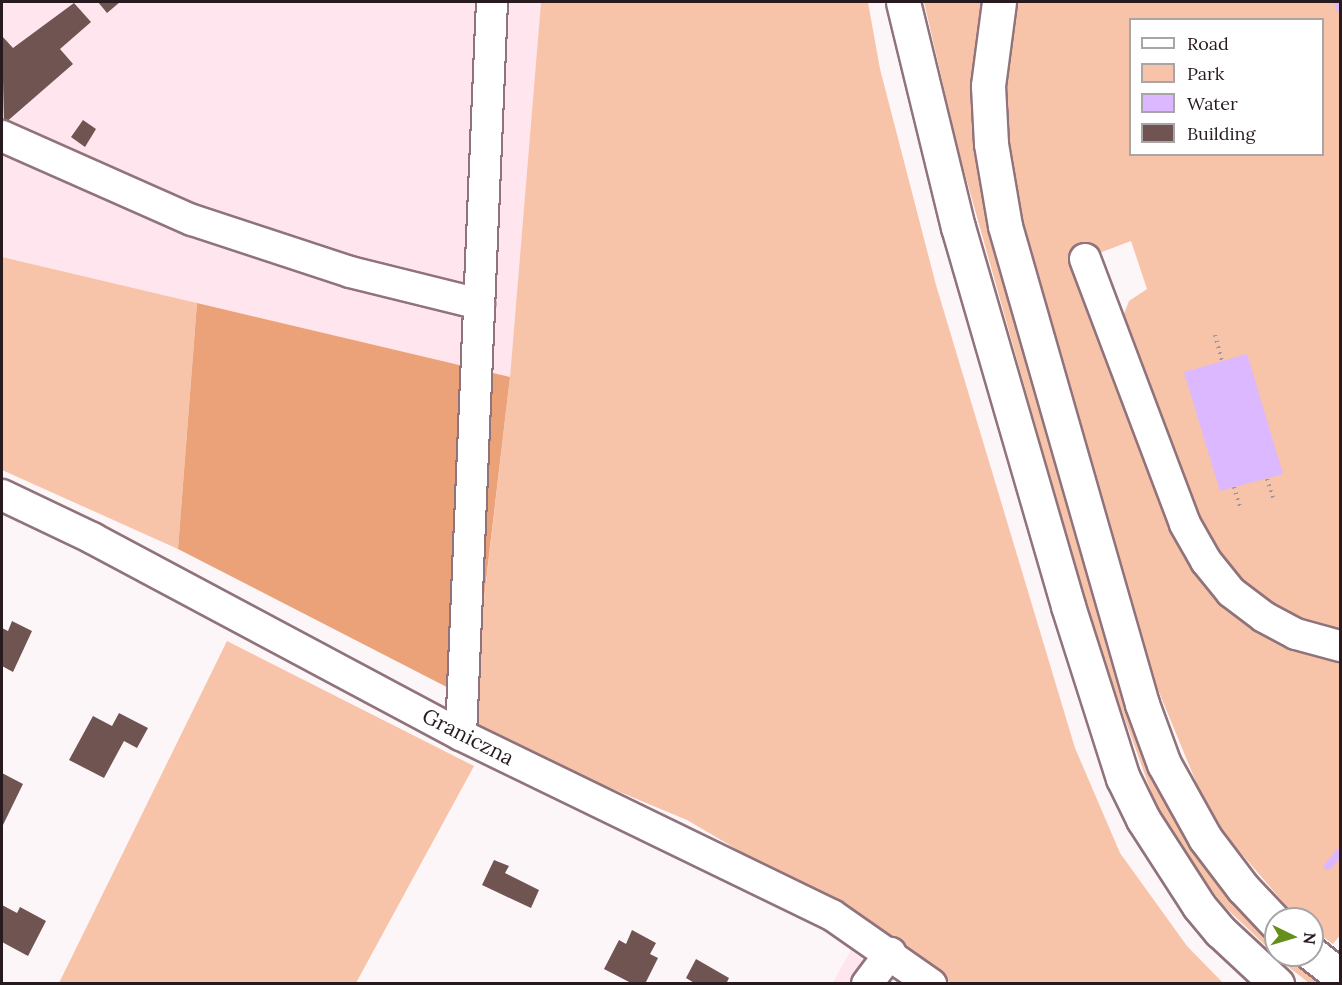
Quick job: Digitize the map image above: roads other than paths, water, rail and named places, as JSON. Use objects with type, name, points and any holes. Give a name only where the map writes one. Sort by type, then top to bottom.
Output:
[{"type":"highway","points":[[903,2],[962,238],[1068,606],[1123,778],[1143,819],[1199,906],[1220,931],[1277,984]]},
{"type":"highway","points":[[999,2],[988,86],[991,144],[1005,226],[1142,704],[1164,764],[1204,838],[1243,888],[1264,910]]},
{"type":"highway","points":[[1324,963],[1341,975]]},
{"type":"street","points":[[461,735],[492,2]]},
{"type":"street","points":[[2,136],[192,220],[350,272],[479,304]]},
{"type":"street","points":[[1085,259],[1185,524],[1206,561],[1232,592],[1264,616],[1296,634],[1341,646]]},
{"type":"street","name":"Graniczna","points":[[2,495],[92,538],[461,735],[832,915],[931,984]]},
{"type":"street","points":[[867,984],[890,954]]},
{"type":"water","points":[[1247,354],[1283,474],[1220,491],[1184,372]]},
{"type":"waterway","points":[[1338,2],[1340,8]]},
{"type":"waterway","points":[[1328,866],[1340,852]]}]
